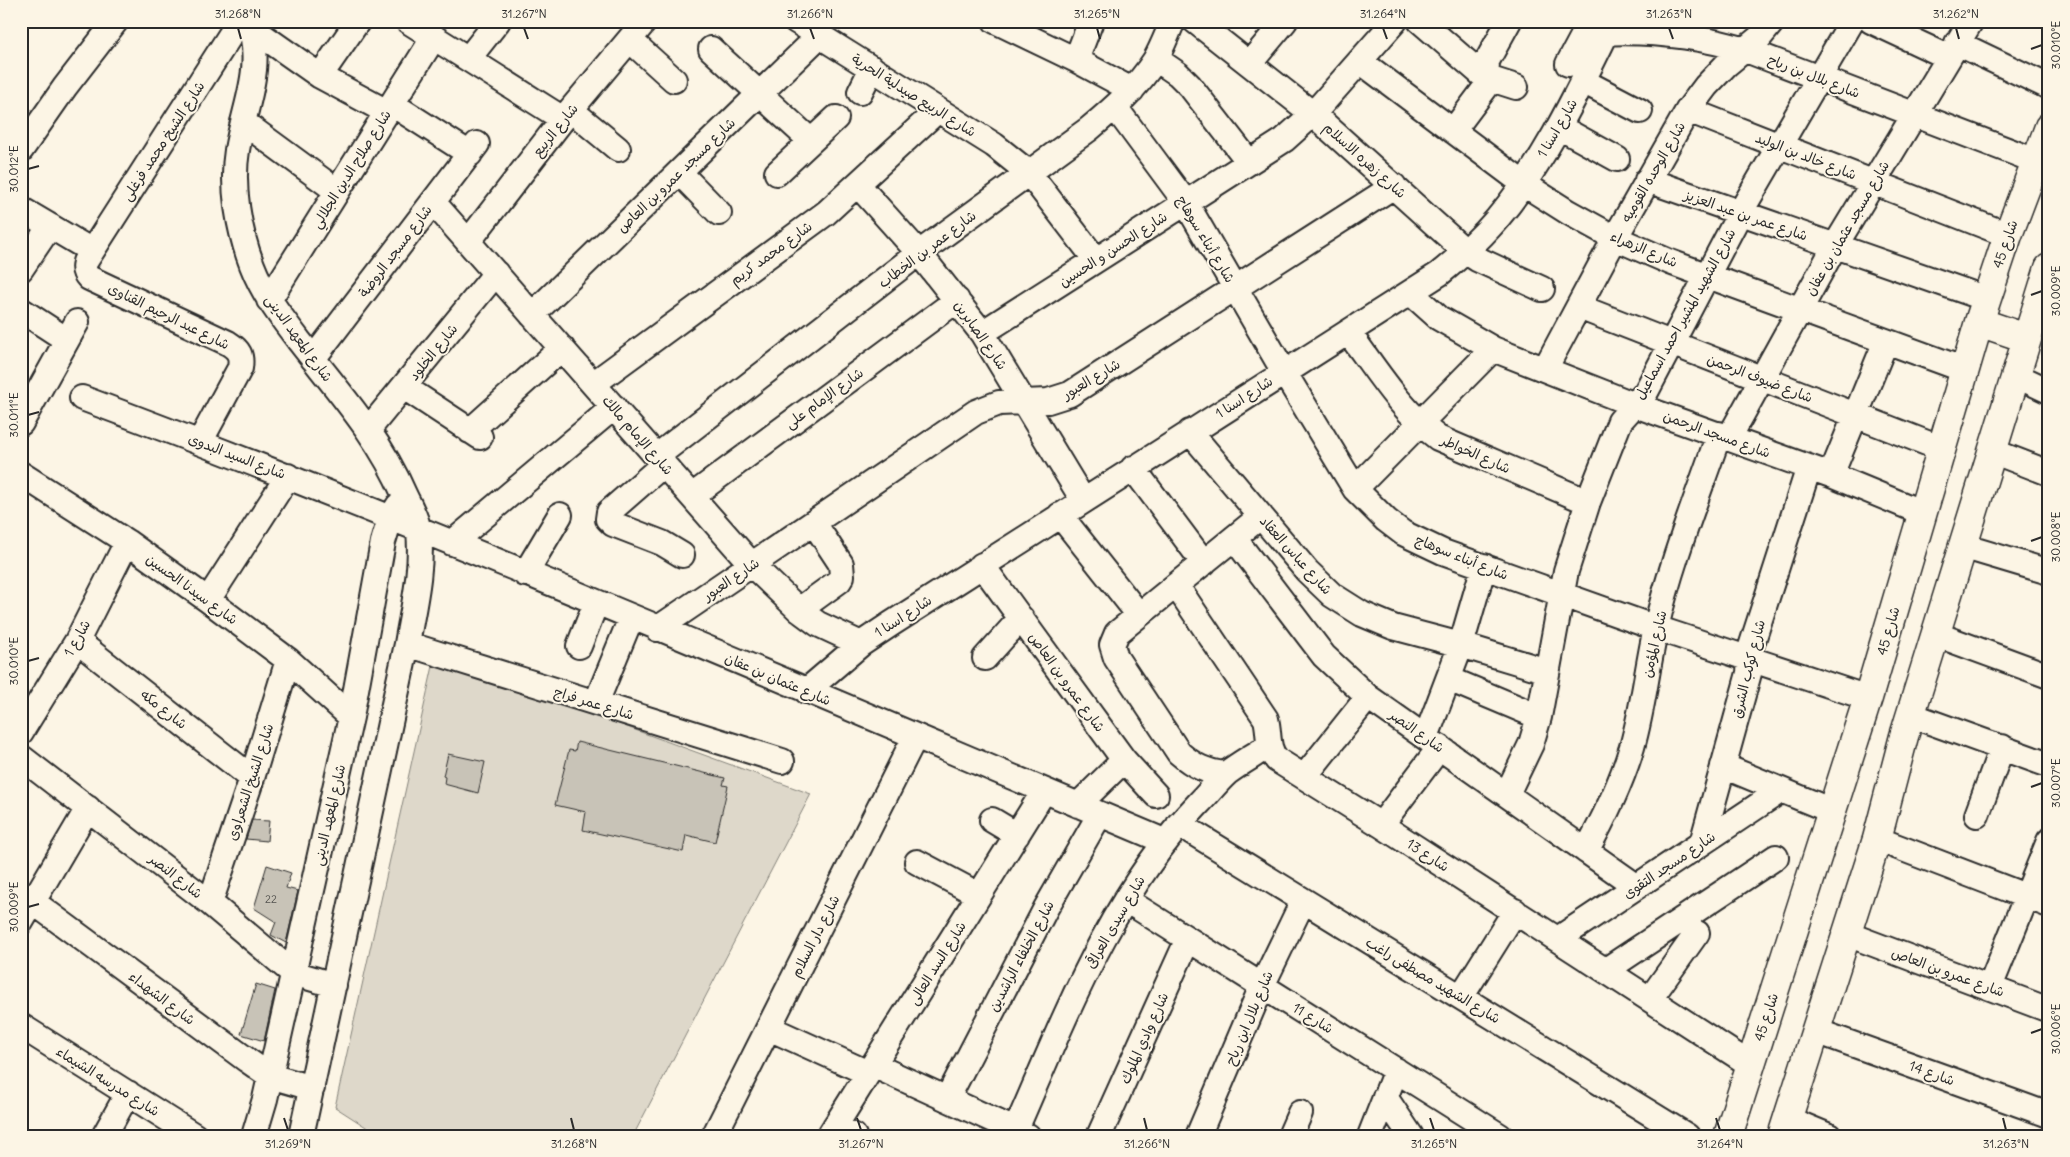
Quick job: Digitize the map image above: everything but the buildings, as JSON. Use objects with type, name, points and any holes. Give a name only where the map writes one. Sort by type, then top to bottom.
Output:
[{"type":"main road","name":"شارع 45","points":[[1728,1136],[1868,698],[1983,310],[2008,235],[2049,127]]},
{"type":"main road","points":[[1785,1128],[1877,839],[1935,634],[2026,338],[2044,299],[2049,268]]},
{"type":"main road","points":[[1983,310],[2026,338]]},
{"type":"street","points":[[21,150],[116,21]]},
{"type":"street","points":[[320,76],[358,21]]},
{"type":"street","points":[[408,21],[468,59],[567,114],[618,149]]},
{"type":"street","points":[[468,59],[498,21]]},
{"type":"street","name":"شارع الربيع","points":[[468,242],[567,114],[645,21]]},
{"type":"street","name":"شارع الربيع صيدلية الحرية","points":[[796,21],[994,145],[1029,173],[1096,260]]},
{"type":"street","points":[[1076,60],[1091,21]]},
{"type":"street","name":"شارع عمر بن الخطاب","points":[[682,554],[662,543],[613,524],[608,519],[609,512],[660,460],[919,253],[1089,129],[1115,107],[1132,90],[1156,59],[1173,21]]},
{"type":"street","name":"شارع زهره الاسلام","points":[[1195,21],[1313,114],[1466,252],[1542,289]]},
{"type":"street","points":[[1250,63],[1285,21]]},
{"type":"street","name":"شارع الحسن و الحسين","points":[[982,333],[1284,140],[1313,114],[1395,21]]},
{"type":"street","points":[[1420,21],[1487,77],[1516,87]]},
{"type":"street","points":[[1453,131],[1484,92],[1487,77],[1487,60],[1509,21]]},
{"type":"street","name":"شارع الوحده القوميه","points":[[1545,369],[1647,180],[1688,110],[1713,79],[1746,50],[1773,21]]},
{"type":"street","name":"شارع الشهيد المشير احمد اسماعيل","points":[[1506,794],[1527,753],[1539,717],[1560,594],[1588,502],[1620,421],[1646,392],[1740,213],[1852,21]]},
{"type":"street","points":[[1871,21],[2049,87]]},
{"type":"street","name":"شارع مسجد عثمان بن عفان","points":[[1724,436],[1762,379],[1835,246],[1913,114],[1971,21]]},
{"type":"street","points":[[997,22],[1076,60],[1132,90]]},
{"type":"street","name":"شارع بلال بن رباح","points":[[1594,29],[1646,31],[1688,28],[1716,41],[1746,50],[2036,160]]},
{"type":"street","name":"شارع اسنا 1","points":[[806,691],[861,644],[1133,468],[1411,293],[1439,274],[1466,252],[1497,220],[1524,184],[1559,127],[1576,72],[1594,29]]},
{"type":"street","points":[[248,31],[320,76],[389,108]]},
{"type":"street","name":"شارع المعهد الدينى","points":[[248,31],[256,68],[236,152],[236,190],[240,219],[252,266],[269,300],[368,430],[388,461],[419,530],[420,559],[407,644],[301,1136]]},
{"type":"street","name":"شارع الشيخ محمد فرغلى","points":[[92,252],[248,31]]},
{"type":"street","name":"شارع مسجد عمرو بن العاص","points":[[532,315],[819,36]]},
{"type":"street","name":"شارع صلاح الدين الجلالي","points":[[269,300],[434,37]]},
{"type":"street","points":[[630,40],[674,80]]},
{"type":"street","points":[[710,49],[811,140]]},
{"type":"street","points":[[1156,59],[1178,74],[1190,86],[1250,162]]},
{"type":"street","name":"شارع الزهراء","points":[[1360,61],[1524,184],[1568,212],[1615,238],[1707,275],[1964,370]]},
{"type":"street","points":[[860,92],[872,68]]},
{"type":"street","points":[[1576,72],[1640,111]]},
{"type":"street","name":"شارع أبناء سوهاج","points":[[1115,107],[1186,203],[1284,372],[1355,489],[1370,506],[1404,533],[1429,546],[1560,594],[1750,660],[1868,698]]},
{"type":"street","name":"شارع مسجد الروضة","points":[[313,359],[474,149],[389,108]]},
{"type":"street","name":"شارع محمد كريم","points":[[593,384],[793,238],[858,185],[938,110]]},
{"type":"street","name":"شارع خالد بن الوليد","points":[[1688,110],[2008,235]]},
{"type":"street","points":[[777,173],[836,118]]},
{"type":"street","points":[[243,122],[337,191]]},
{"type":"street","points":[[1559,127],[1617,159]]},
{"type":"street","points":[[679,172],[719,213]]},
{"type":"street","name":"شارع عمر بن عبد العزيز","points":[[1647,180],[1835,246],[1983,310]]},
{"type":"street","name":"شارع الصابرين","points":[[858,185],[919,253],[982,333],[1083,500]]},
{"type":"street","name":"شارع العبور","points":[[657,629],[976,412],[999,403],[1048,401],[1070,394],[1394,186]]},
{"type":"street","name":"شارع الإمام مالك","points":[[433,202],[752,564],[799,610],[818,624],[861,644]]},
{"type":"street","points":[[21,209],[92,252]]},
{"type":"street","points":[[21,269],[50,226]]},
{"type":"street","name":"شارع عبد الرحيم القناوى","points":[[92,252],[84,268],[85,274],[89,278],[228,343],[237,349],[242,358],[240,368],[200,442]]},
{"type":"street","name":"شارع الخلود","points":[[368,430],[496,274]]},
{"type":"street","name":"شارع مسجد الرحمن","points":[[1411,293],[1439,318],[1493,349],[1635,405],[1831,475],[1923,513]]},
{"type":"street","name":"شارع الإمام على","points":[[692,496],[957,300]]},
{"type":"street","name":"شارع ضيوف الرحمن","points":[[1579,307],[1942,449]]},
{"type":"street","points":[[21,310],[72,331],[21,423]]},
{"type":"street","name":"شارع الخواطر","points":[[1348,332],[1404,409],[1419,424],[1438,438],[1588,502]]},
{"type":"street","points":[[1831,475],[1886,341]]},
{"type":"street","points":[[404,387],[475,434],[562,348]]},
{"type":"street","points":[[1355,489],[1493,349]]},
{"type":"street","points":[[2015,376],[2049,390]]},
{"type":"street","name":"شارع السيد البدوى","points":[[82,398],[288,476],[390,519]]},
{"type":"street","points":[[452,543],[614,407]]},
{"type":"street","name":"شارع عباس العقاد","points":[[1190,432],[1307,571],[1332,595],[1362,614],[1393,627],[1461,644],[1547,671]]},
{"type":"street","name":"شارع المؤمن","points":[[1586,851],[1609,809],[1621,782],[1633,746],[1656,628],[1674,564],[1724,436]]},
{"type":"street","points":[[1992,451],[2049,473]]},
{"type":"street","name":"شارع كوكب الشرق","points":[[1702,843],[1749,673],[1751,647],[1809,467]]},
{"type":"street","points":[[1133,468],[1204,563]]},
{"type":"street","name":"شارع سيدنا الحسين","points":[[21,474],[127,542],[208,600],[288,660],[351,717]]},
{"type":"street","points":[[208,600],[288,476]]},
{"type":"street","name":"شارع المعهد الدينى","points":[[254,1136],[270,1076],[351,717],[383,542],[390,519],[404,496]]},
{"type":"street","points":[[525,574],[560,515]]},
{"type":"street","points":[[1060,515],[1139,615]]},
{"type":"street","points":[[1226,774],[1208,772],[1192,764],[1179,753],[1113,652],[1112,645],[1117,633],[1261,516]]},
{"type":"street","name":"شارع عثمان بن عفان","points":[[390,519],[452,543],[1100,814],[1172,833]]},
{"type":"street","points":[[799,610],[839,581],[842,576],[841,564],[814,522]]},
{"type":"street","name":"شارع النصر","points":[[1234,538],[1324,656],[1368,697],[1636,886]]},
{"type":"street","name":"شارع 1","points":[[21,732],[77,641],[127,542]]},
{"type":"street","points":[[1962,546],[2049,572]]},
{"type":"street","name":"شارع عمرو بن العاص","points":[[982,565],[1124,760],[1156,794]]},
{"type":"street","points":[[1381,825],[1433,742],[1449,679],[1484,566]]},
{"type":"street","points":[[1176,585],[1266,719],[1268,746]]},
{"type":"street","points":[[579,646],[596,603]]},
{"type":"street","points":[[596,703],[632,618]]},
{"type":"street","points":[[985,658],[1021,618]]},
{"type":"street","points":[[1935,634],[2049,676]]},
{"type":"street","name":"شارع مكه","points":[[77,641],[252,778]]},
{"type":"street","name":"شارع عمر فراج","points":[[407,644],[782,761]]},
{"type":"street","name":"شارع الشيخ الشعراوى","points":[[210,904],[252,778],[288,660]]},
{"type":"street","points":[[1449,679],[1539,717]]},
{"type":"street","points":[[1305,776],[1368,697]]},
{"type":"street","points":[[1912,714],[2049,765]]},
{"type":"street","name":"شارع دار السلام","points":[[714,1136],[915,737]]},
{"type":"street","name":"شارع سيدى العراقى","points":[[1019,1134],[1068,1010],[1126,900],[1172,833],[1226,774],[1268,746]]},
{"type":"street","name":"شارع 13","points":[[1268,746],[1277,760],[1515,911],[1751,1065]]},
{"type":"street","points":[[1977,815],[2002,748]]},
{"type":"street","name":"شارع النصر","points":[[21,757],[210,904],[292,973],[334,985]]},
{"type":"street","points":[[1078,805],[1124,760]]},
{"type":"street","points":[[1723,766],[1832,811]]},
{"type":"street","name":"شارع السد العالى","points":[[840,1132],[871,1069],[1044,791]]},
{"type":"street","name":"شارع مسجد التقوى","points":[[1558,939],[1780,791]]},
{"type":"street","points":[[21,922],[27,897],[88,808]]},
{"type":"street","name":"شارع الخلفاء الراشدين","points":[[947,1099],[1023,951],[1100,814]]},
{"type":"street","points":[[992,820],[1017,835]]},
{"type":"street","name":"شارع الشهيد مصطفى راغب","points":[[1172,833],[1303,900],[1688,1136]]},
{"type":"street","points":[[1877,839],[2049,905]]},
{"type":"street","points":[[1990,987],[2049,841]]},
{"type":"street","points":[[1606,970],[1776,857]]},
{"type":"street","points":[[917,862],[979,895]]},
{"type":"street","name":"شارع الشهداء","points":[[27,897],[196,1024],[270,1076],[312,1088]]},
{"type":"street","name":"شارع 11","points":[[1126,900],[1500,1136]]},
{"type":"street","name":"شارع بلال ابن رباح","points":[[1198,1136],[1262,986],[1303,900]]},
{"type":"street","points":[[1460,997],[1515,911]]},
{"type":"street","points":[[1650,999],[1697,933]]},
{"type":"street","name":"شارع عمرو بن العاص","points":[[1846,934],[2049,1010]]},
{"type":"street","name":"شارع وادي الملوك","points":[[1099,1136],[1188,939]]},
{"type":"street","name":"شارع مدرسه الشيماء","points":[[21,1026],[195,1136]]},
{"type":"street","points":[[769,1028],[947,1099],[1019,1134]]},
{"type":"street","name":"شارع 14","points":[[1816,1031],[2049,1115]]},
{"type":"street","points":[[1370,1136],[1396,1070]]},
{"type":"street","points":[[104,1136],[128,1093]]},
{"type":"street","points":[[1385,1097],[1411,1136]]},
{"type":"street","points":[[1290,1136],[1300,1113]]},
{"type":"street","points":[[1785,1128],[1829,1136]]},
{"type":"shaded area","points":[[435,657],[811,794],[633,1136],[380,1136],[335,1107]]}]
